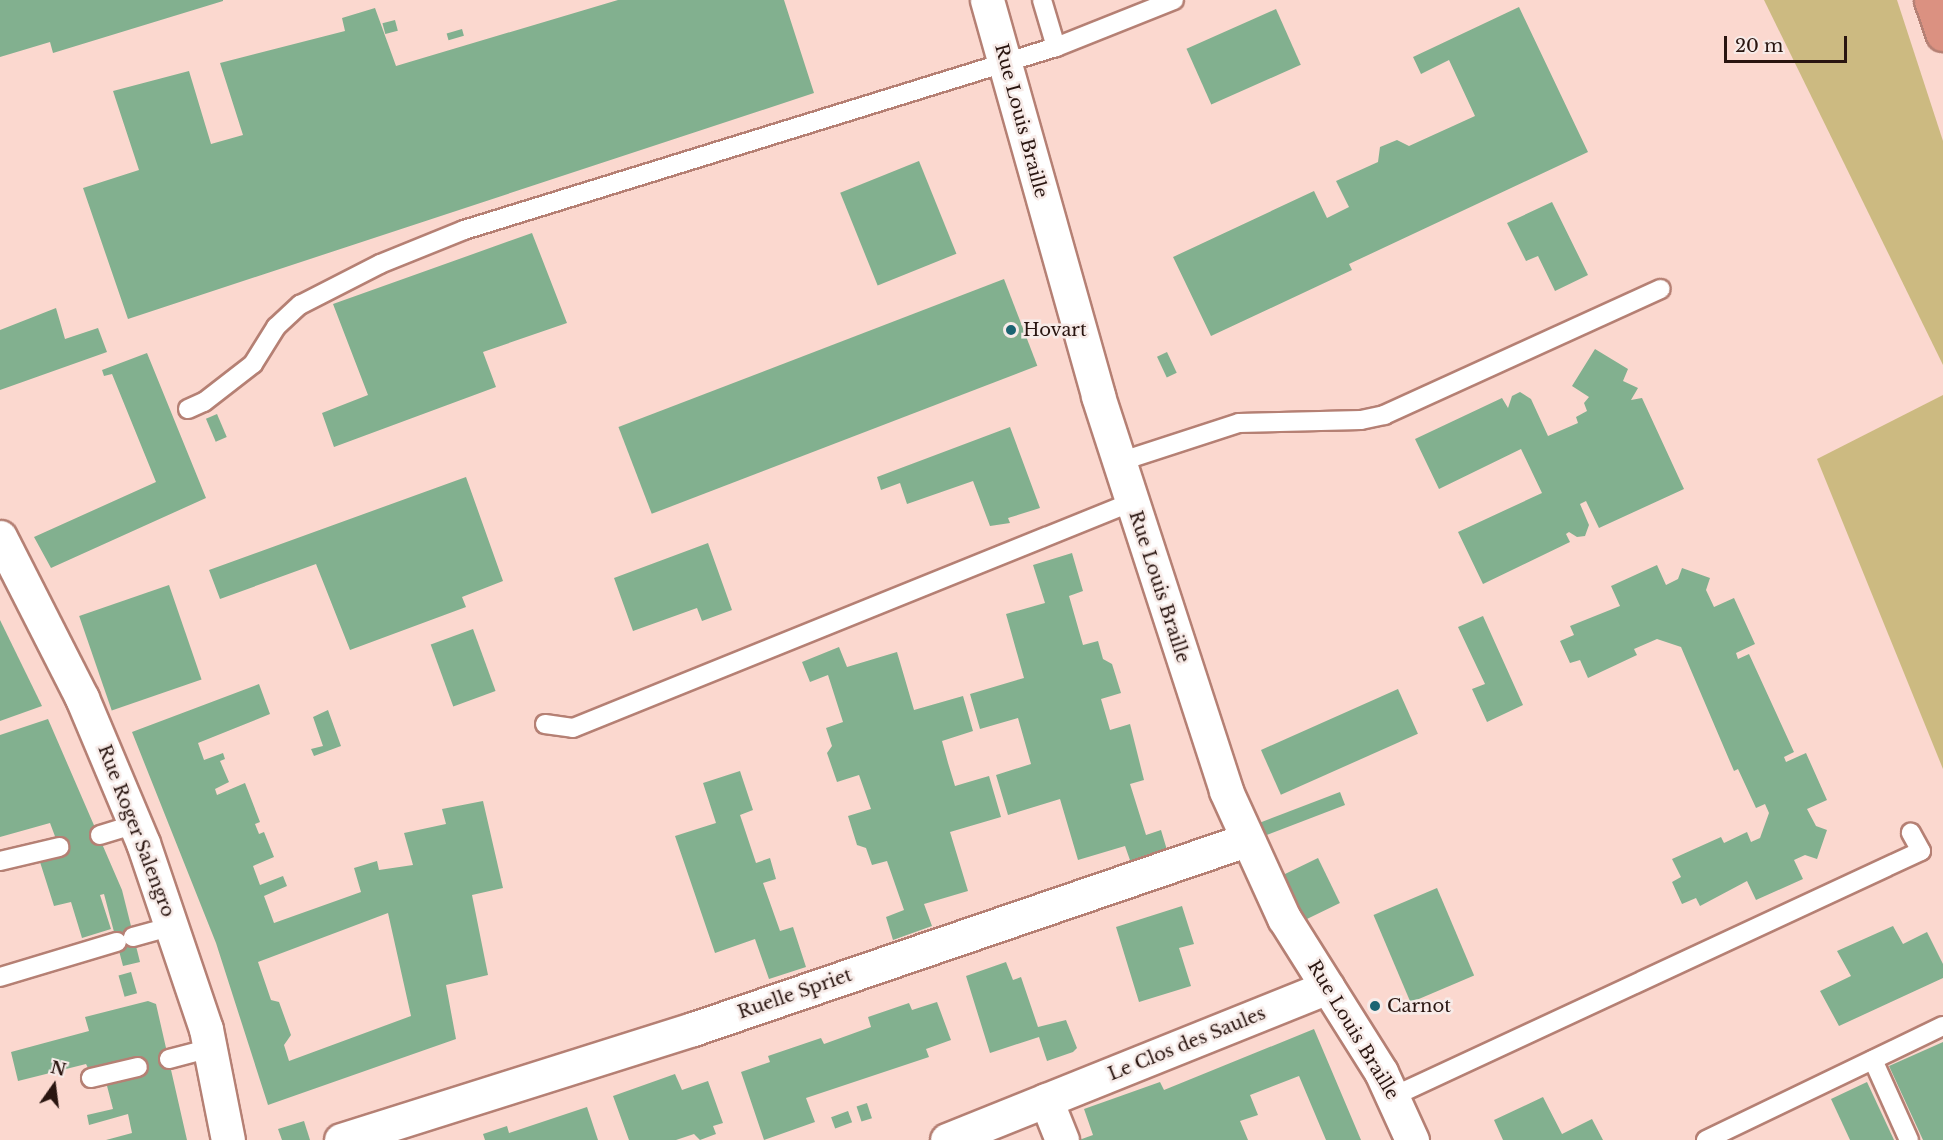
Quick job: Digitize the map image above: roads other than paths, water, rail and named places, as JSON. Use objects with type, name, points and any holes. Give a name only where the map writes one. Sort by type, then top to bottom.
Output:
[{"type":"highway","points":[[1931,0],[1943,34]]},
{"type":"street","name":"Rue Louis Braille","points":[[987,0],[1119,462],[1226,791],[1246,840],[1284,918],[1394,1096],[1412,1140]]},
{"type":"street","name":"Rue Roger Salengro","points":[[0,537],[82,698],[136,824],[173,926],[210,1048],[228,1140]]},
{"type":"street","name":"Ruelle Spriet","points":[[341,1140],[693,1029],[1246,840]]},
{"type":"street","name":"Le Clos des Saules","points":[[947,1140],[1328,987]]},
{"type":"street","points":[[1046,1100],[1062,1140]]},
{"type":"lane","points":[[1042,0],[1056,47]]},
{"type":"lane","points":[[188,409],[204,402],[253,364],[276,327],[300,305],[380,264],[464,230],[1004,61],[1056,47],[1174,0]]},
{"type":"lane","points":[[1119,462],[1239,423],[1349,421],[1384,415],[1661,289]]},
{"type":"lane","points":[[545,724],[573,728],[1132,502]]},
{"type":"lane","points":[[100,835],[136,824]]},
{"type":"lane","points":[[1394,1096],[1921,851],[1911,833]]},
{"type":"lane","points":[[0,861],[59,847]]},
{"type":"lane","points":[[0,977],[173,926]]},
{"type":"lane","points":[[1706,1140],[1943,1026]]},
{"type":"lane","points":[[169,1059],[210,1048]]},
{"type":"lane","points":[[1873,1060],[1909,1140]]},
{"type":"lane","points":[[91,1078],[138,1066]]},
{"type":"place","name":"Hovart","points":[[1011,330]]},
{"type":"place","name":"Carnot","points":[[1375,1006]]}]
